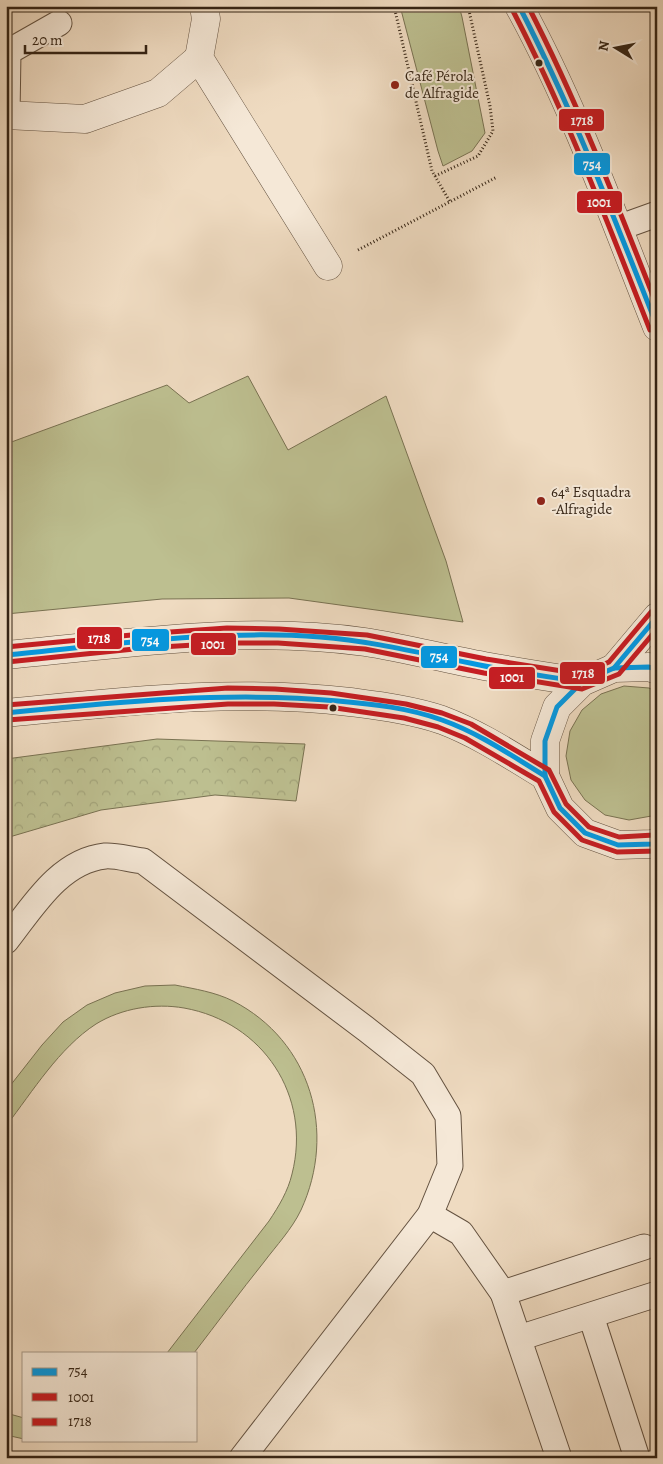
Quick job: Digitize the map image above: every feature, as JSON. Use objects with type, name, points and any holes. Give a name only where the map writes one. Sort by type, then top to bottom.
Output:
[{"type":"street","points":[[6,115],[85,119],[158,93],[199,58],[206,19],[204,6]]},
{"type":"street","points":[[524,9],[586,148],[657,326]]},
{"type":"street","points":[[199,58],[328,266]]},
{"type":"street","points":[[614,668],[657,617]]},
{"type":"street","points":[[6,654],[228,635],[278,636],[366,642],[485,666],[582,682]]},
{"type":"street","points":[[656,844],[618,845],[585,832],[560,808],[545,776],[545,741],[557,708],[582,682],[614,668],[649,667],[657,670]]},
{"type":"street","points":[[6,713],[228,696],[274,696],[330,700],[405,711],[440,720],[468,731],[545,776]]},
{"type":"lane","points":[[6,115],[8,52],[59,23]]},
{"type":"lane","points":[[618,228],[657,214]]},
{"type":"lane","points":[[6,941],[46,890],[74,865],[105,856],[143,861],[423,1074],[448,1116],[450,1166],[430,1215],[242,1458]]},
{"type":"lane","points":[[430,1215],[461,1233],[503,1293],[559,1458]]},
{"type":"lane","points":[[503,1293],[644,1247]]},
{"type":"lane","points":[[519,1338],[657,1294]]},
{"type":"lane","points":[[590,1316],[637,1458]]},
{"type":"path","points":[[394,6],[432,171],[450,202]]},
{"type":"path","points":[[435,176],[478,156],[493,131],[490,106],[468,6]]},
{"type":"path","points":[[363,247],[497,177]]},
{"type":"green space","points":[[400,6],[459,6],[462,17],[485,133],[472,151],[443,166],[438,151]]},
{"type":"green space","points":[[248,376],[288,450],[386,396],[446,561],[463,622],[289,598],[162,599],[6,614],[6,444],[167,385],[189,403]]},
{"type":"green space","points":[[624,686],[649,688],[657,692],[657,815],[629,820],[605,815],[585,800],[571,780],[566,756],[570,731],[582,710],[601,694]]},
{"type":"green space","points":[[157,739],[305,744],[296,801],[215,795],[101,810],[6,838],[6,759]]},
{"type":"green space","points":[[175,985],[205,991],[233,1001],[260,1018],[282,1040],[298,1064],[310,1091],[316,1120],[317,1150],[312,1180],[301,1210],[284,1237],[195,1352],[168,1352],[269,1221],[283,1198],[292,1174],[296,1145],[295,1117],[287,1091],[275,1067],[258,1046],[237,1029],[212,1016],[184,1008],[150,1007],[117,1014],[96,1024],[70,1045],[47,1071],[6,1126],[6,1091],[42,1045],[63,1022],[87,1005],[115,993],[145,986]]},
{"type":"green space","points":[[6,1413],[22,1417],[22,1439],[6,1435]]},
{"type":"transit line","name":"754","points":[[519,6],[575,124],[657,326]]},
{"type":"transit line","name":"1718","points":[[528,6],[564,79],[612,192],[657,306]]},
{"type":"transit line","name":"1001","points":[[512,9],[568,128],[650,330]]},
{"type":"transit line","name":"1718","points":[[6,647],[227,628],[279,629],[367,635],[486,659],[581,674],[609,662],[651,612]]},
{"type":"transit line","name":"754","points":[[614,668],[657,617]]},
{"type":"transit line","name":"1001","points":[[7,662],[144,648],[228,643],[278,643],[365,649],[484,673],[582,689],[619,674],[657,629]]},
{"type":"transit line","name":"754","points":[[6,655],[163,639],[281,635],[358,641],[582,682]]},
{"type":"transit line","name":"754","points":[[657,670],[649,667],[614,668],[582,682],[557,707],[545,741],[545,776],[560,808],[585,833],[618,845],[653,844],[657,842]]},
{"type":"transit line","name":"1718","points":[[6,705],[228,688],[331,693],[406,704],[442,713],[471,724],[549,770],[566,804],[589,827],[619,837],[654,835]]},
{"type":"transit line","name":"754","points":[[6,713],[172,699],[255,697],[338,701],[391,707],[417,712],[456,725],[495,745],[545,776]]},
{"type":"transit line","name":"1001","points":[[7,720],[228,704],[329,707],[404,718],[438,727],[465,738],[539,781],[554,812],[582,840],[617,852],[657,851]]},
{"type":"place","name":"Café Pérola de Alfragide","points":[[395,85]]},
{"type":"place","name":"64ª Esquadra -Alfragide","points":[[541,501]]}]
